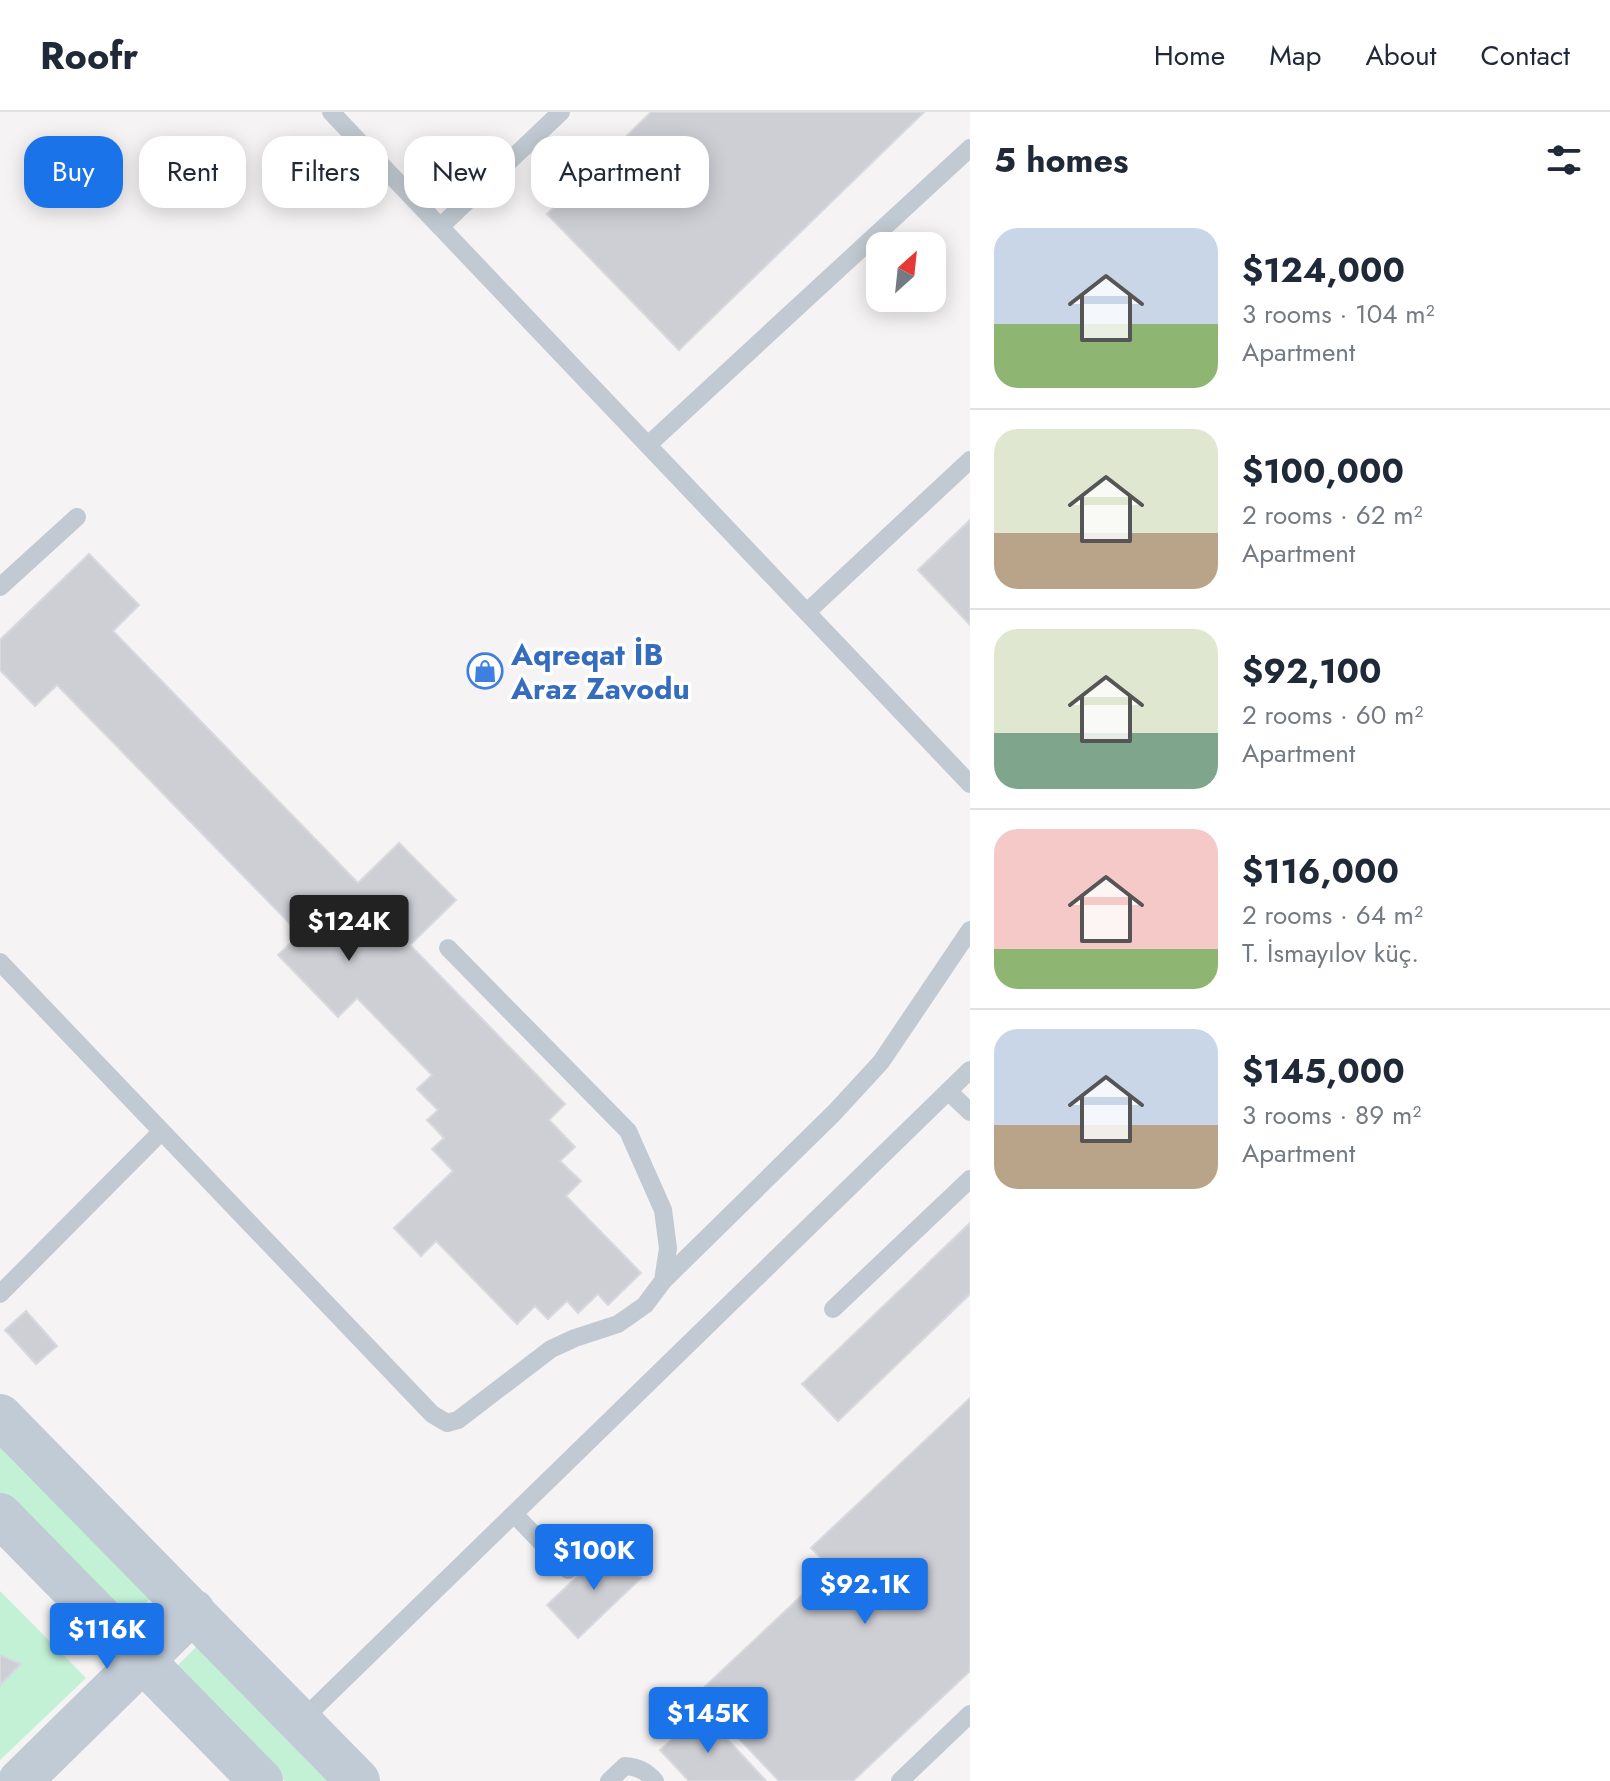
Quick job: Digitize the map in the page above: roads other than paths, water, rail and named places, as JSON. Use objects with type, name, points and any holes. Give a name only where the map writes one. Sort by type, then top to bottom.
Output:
[{"type":"street","points":[[0,1416],[358,1781]]},
{"type":"street","points":[[0,1515],[261,1781]]},
{"type":"street","points":[[20,1781],[193,1611]]},
{"type":"lane","points":[[331,112],[970,784]]},
{"type":"lane","points":[[440,227],[561,112]]},
{"type":"lane","points":[[648,445],[970,148]]},
{"type":"lane","points":[[807,612],[970,460]]},
{"type":"lane","points":[[0,587],[77,517]]},
{"type":"lane","points":[[0,962],[421,1402],[447,1423],[458,1420],[551,1349],[618,1324],[645,1305],[663,1281],[834,1113],[881,1062],[970,930]]},
{"type":"lane","points":[[448,948],[628,1131],[663,1210],[668,1248],[663,1281]]},
{"type":"lane","points":[[300,1722],[970,1070]]},
{"type":"lane","points":[[948,1091],[970,1112]]},
{"type":"lane","points":[[0,1294],[161,1132]]},
{"type":"lane","points":[[833,1309],[970,1179]]},
{"type":"lane","points":[[514,1514],[568,1570]]},
{"type":"lane","points":[[900,1781],[970,1714]]},
{"type":"lane","points":[[609,1781],[625,1766],[646,1772],[655,1781]]},
{"type":"place","name":"Aqreqat İB Araz Zavodu","points":[[485,671]]}]
